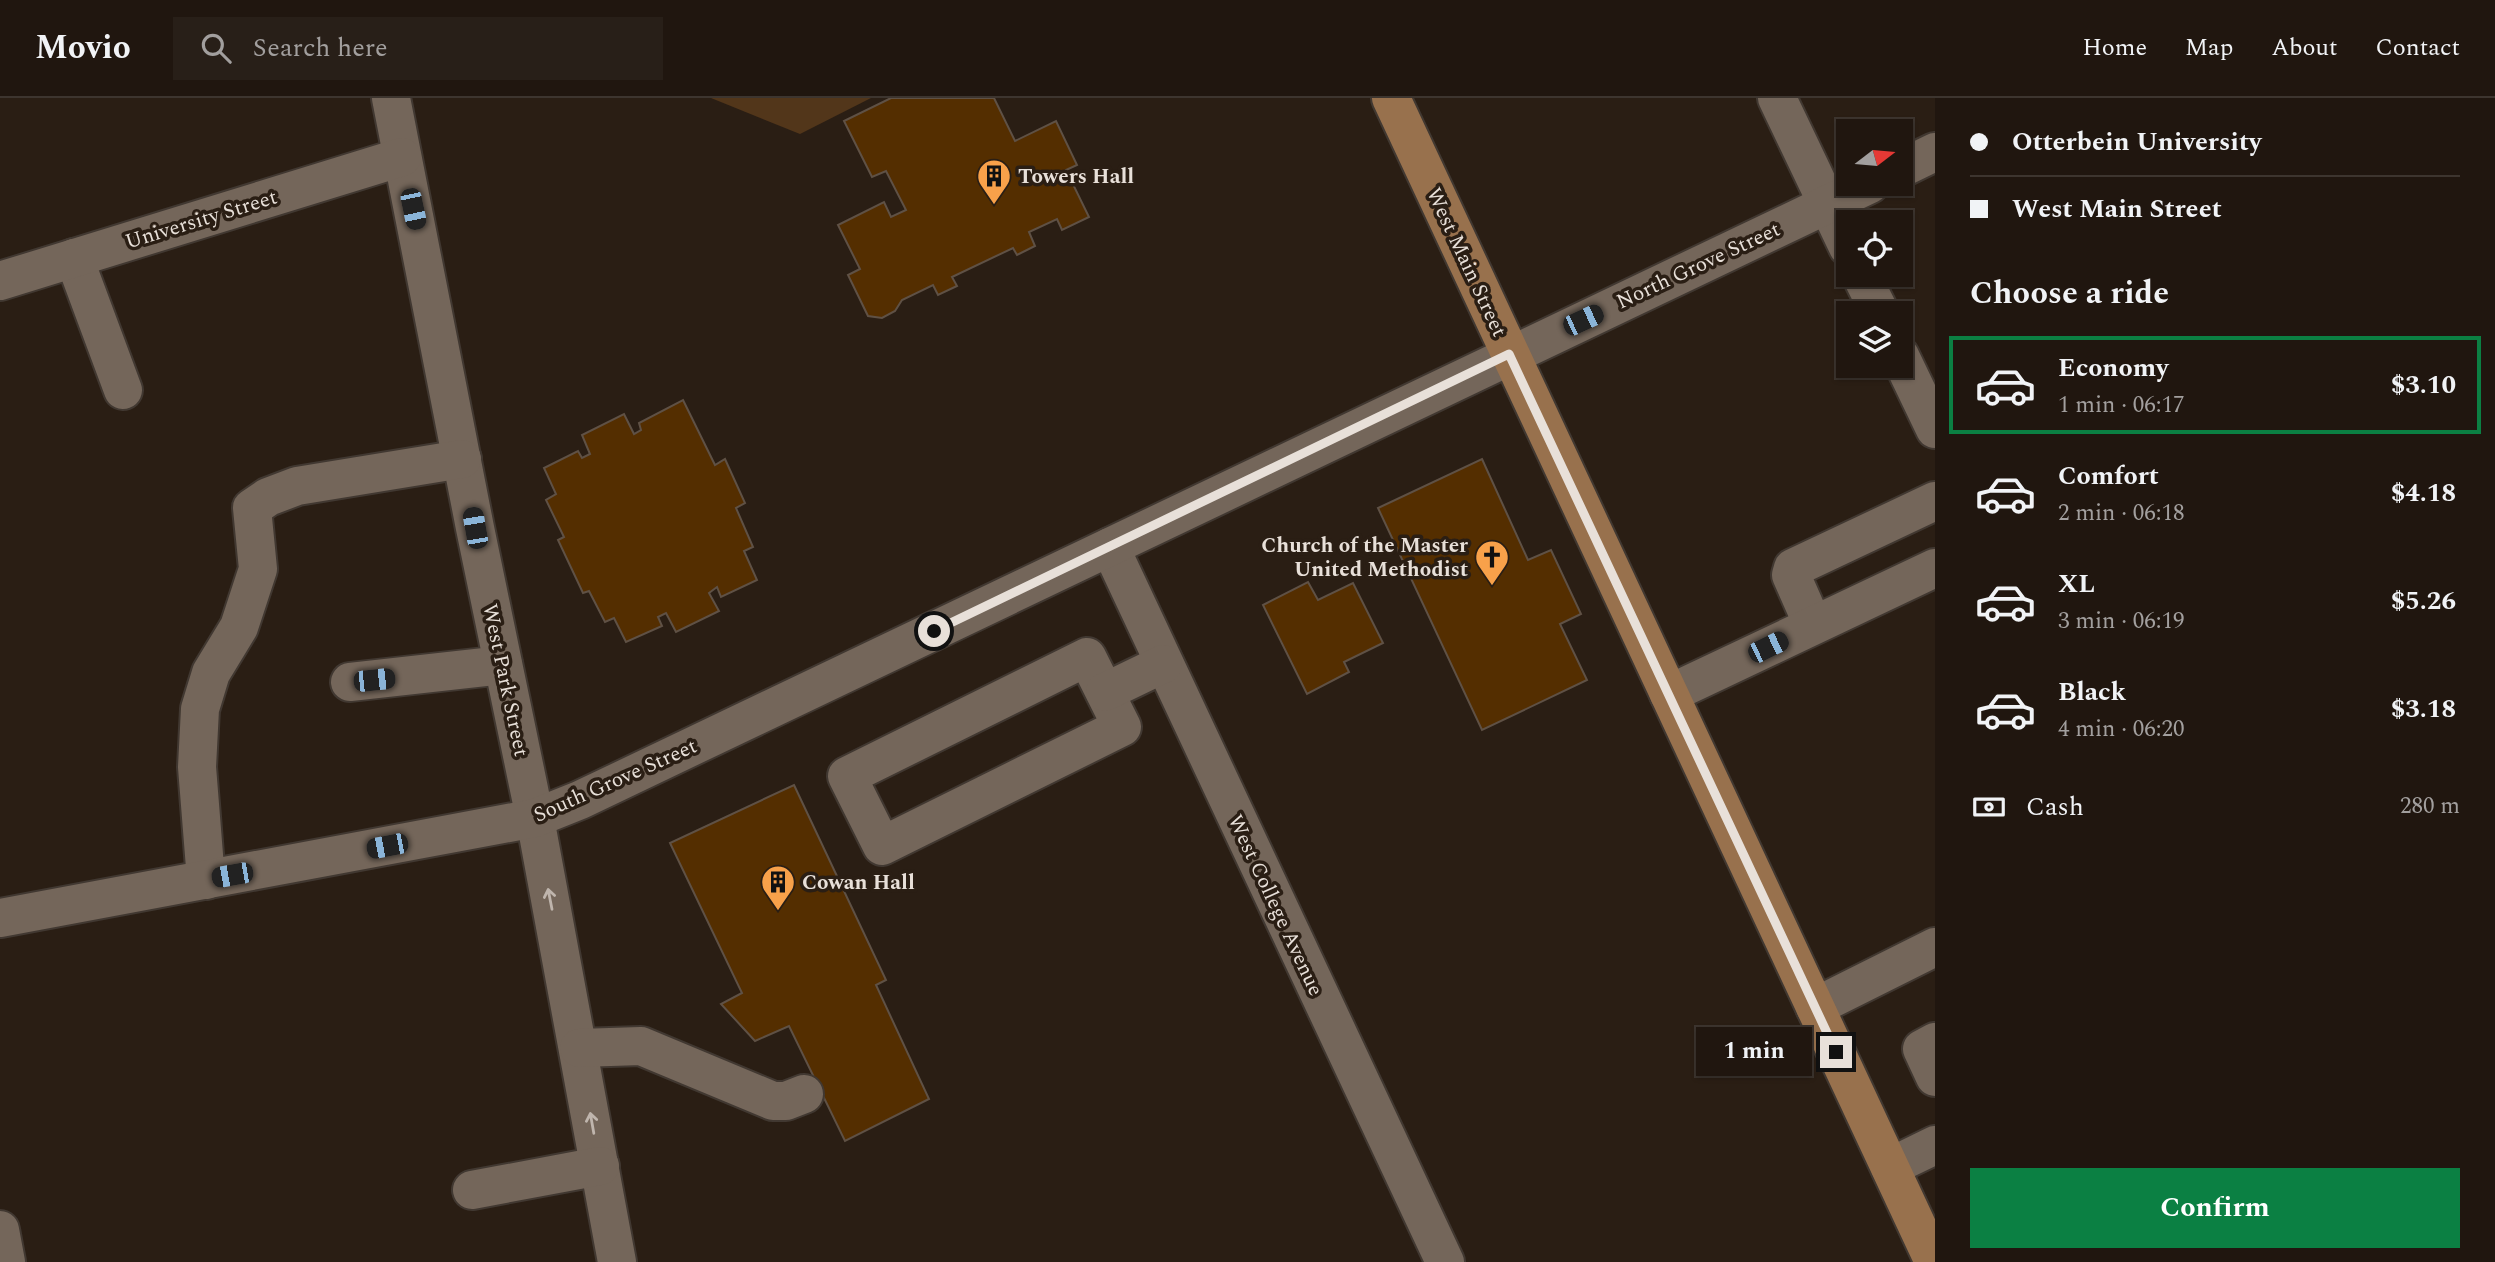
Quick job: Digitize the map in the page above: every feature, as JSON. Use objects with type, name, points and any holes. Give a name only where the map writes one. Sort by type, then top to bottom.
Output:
[{"type":"main road","name":"West Main Street","points":[[1391,98],[1934,1262]]},
{"type":"street","name":"West Park Street","points":[[391,98],[535,818],[617,1262]]},
{"type":"street","points":[[1777,98],[1836,221]]},
{"type":"street","points":[[1913,163],[1935,152]]},
{"type":"street","name":"University Street","points":[[0,281],[402,157]]},
{"type":"street","name":"North Grove Street","points":[[1110,547],[1509,354],[1845,196]]},
{"type":"street","points":[[74,258],[123,390]]},
{"type":"street","points":[[1911,378],[1935,429]]},
{"type":"street","points":[[206,880],[205,839],[197,766],[201,709],[211,673],[239,627],[258,569],[252,508],[268,497],[297,486],[462,459]]},
{"type":"street","points":[[1813,625],[1791,575],[1793,568],[1935,502]]},
{"type":"street","name":"West College Avenue","points":[[1110,547],[1445,1262]]},
{"type":"street","name":"South Grove Street","points":[[0,918],[535,818],[606,788],[1110,547]]},
{"type":"street","points":[[1669,694],[1935,568]]},
{"type":"street","points":[[1087,657],[1105,692],[1122,727],[882,846],[847,776],[1087,657]]},
{"type":"street","points":[[1105,692],[1164,664]]},
{"type":"street","points":[[351,682],[503,665]]},
{"type":"street","points":[[1815,1007],[1935,947]]},
{"type":"street","points":[[1935,1042],[1922,1049],[1935,1077]]},
{"type":"street","points":[[579,1048],[641,1045],[773,1101],[786,1101],[804,1094]]},
{"type":"street","points":[[1890,1167],[1935,1145]]},
{"type":"street","points":[[472,1190],[600,1166]]},
{"type":"street","points":[[0,1230],[6,1262]]},
{"type":"shaded area","points":[[711,98],[871,98],[800,134]]},
{"type":"building","name":"Towers Hall","points":[[891,98],[994,98],[1015,141],[1056,121],[1077,165],[1066,170],[1089,217],[1062,230],[1057,219],[1029,232],[1035,246],[1017,255],[1013,248],[952,277],[957,286],[938,295],[933,285],[902,300],[895,311],[882,318],[868,316],[848,275],[860,269],[838,225],[884,202],[891,217],[906,210],[886,171],[872,177],[844,121]]},
{"type":"building","points":[[683,400],[715,465],[725,459],[745,503],[736,508],[753,547],[744,551],[757,580],[721,597],[717,587],[709,593],[719,611],[676,632],[666,613],[658,617],[662,626],[626,642],[614,618],[605,622],[589,591],[583,593],[558,540],[564,537],[546,500],[556,494],[544,468],[578,451],[582,458],[590,454],[582,435],[624,414],[634,434],[641,430],[639,423]]},
{"type":"building","name":"Church of the Master United Methodist","points":[[1482,459],[1528,560],[1551,550],[1581,614],[1560,624],[1587,680],[1482,730],[1378,508]]},
{"type":"building","points":[[1308,582],[1318,600],[1353,583],[1383,643],[1344,662],[1349,672],[1307,694],[1263,605]]},
{"type":"building","name":"Cowan Hall","points":[[794,785],[886,980],[876,985],[929,1099],[845,1141],[789,1026],[755,1041],[721,1004],[742,993],[670,843]]},
{"type":"place","name":"Towers Hall","points":[[994,206]]},
{"type":"place","name":"Church of the Master United Methodist","points":[[1492,587]]},
{"type":"place","name":"Cowan Hall","points":[[778,912]]},
{"type":"route","points":[[934,631],[1509,354],[1836,1052]]}]
